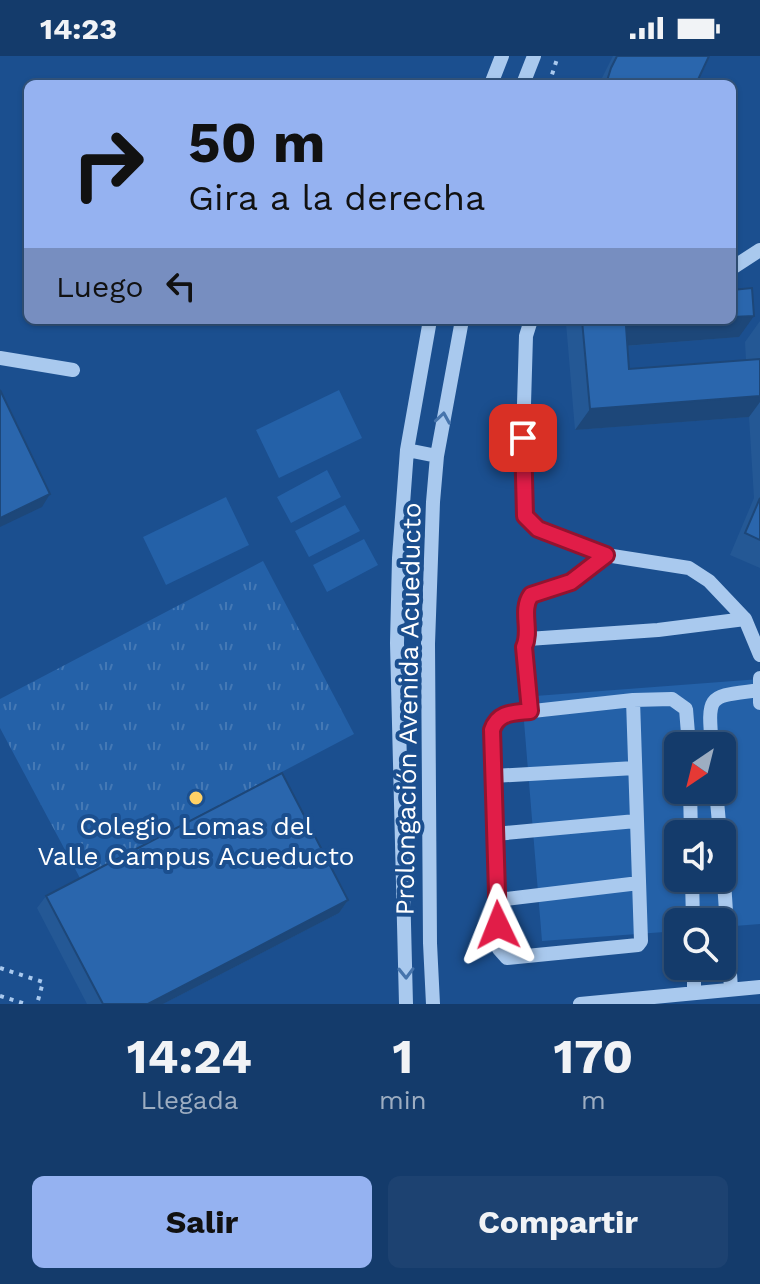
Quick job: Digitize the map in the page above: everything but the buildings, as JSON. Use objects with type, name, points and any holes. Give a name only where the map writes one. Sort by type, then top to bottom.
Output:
[{"type":"street","points":[[493,80],[502,56]]},
{"type":"street","points":[[525,80],[534,56]]},
{"type":"street","points":[[736,265],[760,250]]},
{"type":"street","name":"Prolongación Avenida Acueducto","points":[[406,1004],[397,643],[399,558],[407,450],[429,324]]},
{"type":"street","name":"Prolongación Avenida Acueducto","points":[[433,1004],[428,644],[437,456],[461,324]]},
{"type":"street","points":[[530,324],[526,336],[523,438],[525,516],[538,529],[606,555],[689,568],[709,581],[745,619],[760,655]]},
{"type":"street","points":[[0,358],[73,370]]},
{"type":"street","points":[[407,450],[437,456]]},
{"type":"street","points":[[530,711],[524,647],[528,639],[525,605],[531,595],[571,582],[606,555]]},
{"type":"street","points":[[528,639],[658,630],[745,619]]},
{"type":"street","points":[[760,678],[760,703]]},
{"type":"street","points":[[711,732],[709,711],[719,695],[760,690]]},
{"type":"street","points":[[633,700],[641,941],[638,945],[507,958],[499,949],[492,730],[495,721],[506,714],[530,711],[633,700],[672,699],[686,709],[689,732]]},
{"type":"street","points":[[688,716],[709,711]]},
{"type":"street","points":[[493,776],[635,768]]},
{"type":"street","points":[[495,834],[636,821]]},
{"type":"street","points":[[497,900],[639,883]]},
{"type":"street","points":[[725,892],[731,989]]},
{"type":"street","points":[[694,980],[694,993]]},
{"type":"street","points":[[580,1004],[760,987]]},
{"type":"path","points":[[550,80],[558,56]]},
{"type":"path","points":[[0,968],[43,982],[37,1004]]},
{"type":"path","points":[[0,996],[26,1004]]},
{"type":"green space","points":[[339,390],[362,438],[279,478],[256,430]]},
{"type":"green space","points":[[327,470],[341,497],[291,523],[277,497]]},
{"type":"green space","points":[[226,497],[249,545],[166,585],[143,537]]},
{"type":"green space","points":[[345,505],[360,531],[309,557],[295,531]]},
{"type":"green space","points":[[364,539],[378,565],[327,592],[313,565]]},
{"type":"green space","points":[[263,561],[354,734],[80,878],[0,728],[0,699]]},
{"type":"green space","points":[[760,679],[760,924],[736,926],[736,908],[664,908],[664,932],[542,941],[522,697]]},
{"type":"place","name":"Colegio Lomas del Valle Campus Acueducto","points":[[196,798]]},
{"type":"route","points":[[498,925],[492,730],[500,716],[530,711],[524,647],[528,639],[525,605],[531,595],[571,582],[606,555],[538,529],[525,516],[523,438]]}]
